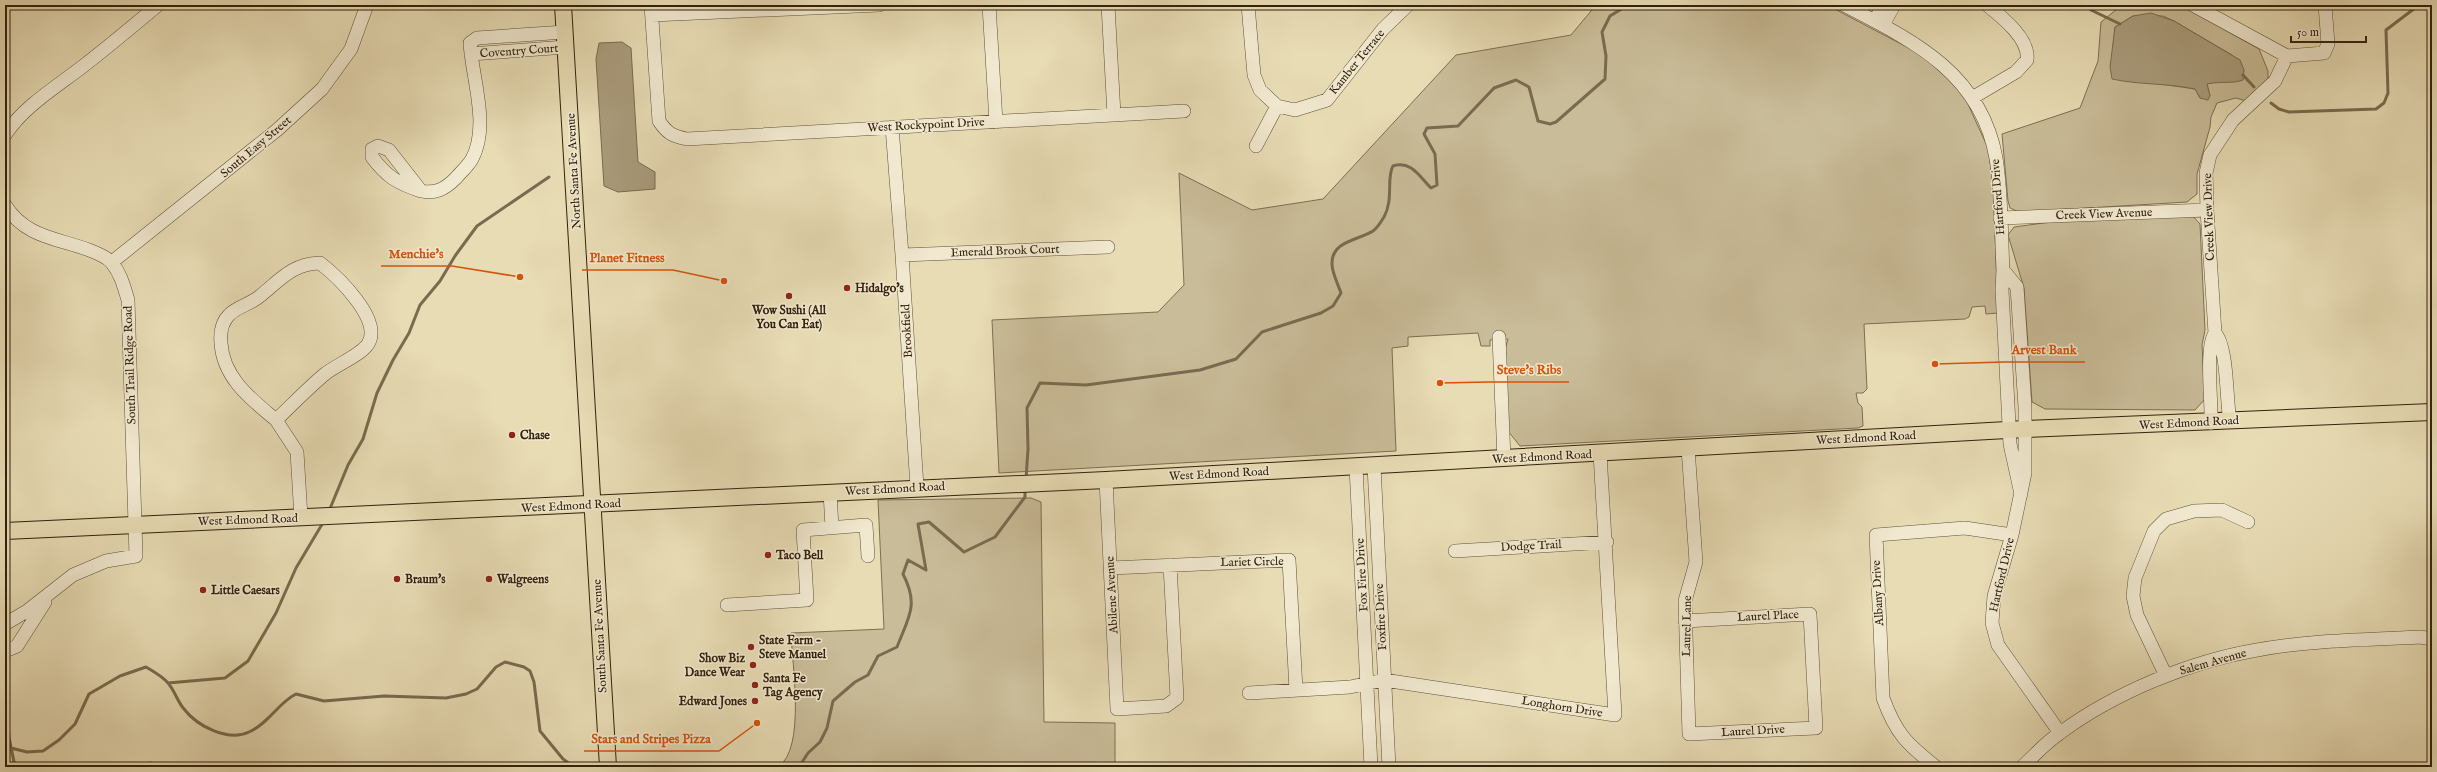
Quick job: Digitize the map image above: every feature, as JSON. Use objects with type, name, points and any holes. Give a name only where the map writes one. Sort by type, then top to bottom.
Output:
[{"type":"main road","name":"North Santa Fe Avenue","points":[[563,5],[593,505]]},
{"type":"main road","name":"West Edmond Road","points":[[5,531],[136,524],[593,505],[917,487],[1106,480],[2017,430],[2211,423],[2432,412]]},
{"type":"main road","name":"South Santa Fe Avenue","points":[[593,505],[608,767]]},
{"type":"street","points":[[5,135],[11,126],[36,102],[118,40],[158,5]]},
{"type":"street","name":"South Easy Street","points":[[112,262],[277,130],[322,89],[351,49],[367,5]]},
{"type":"street","points":[[652,10],[879,5]]},
{"type":"street","points":[[989,5],[996,122]]},
{"type":"street","points":[[1108,5],[1114,115]]},
{"type":"street","points":[[1248,5],[1254,75],[1260,90],[1277,106],[1256,146]]},
{"type":"street","name":"Kamber Terrace","points":[[1277,106],[1295,110],[1327,100],[1383,29],[1408,5]]},
{"type":"street","name":"Hartford Drive","points":[[1844,5],[1926,50],[1957,77],[1972,98],[1985,125],[1995,156],[2003,270],[2002,290],[2017,430],[2015,475],[2021,494],[2012,535],[1994,596],[1992,622],[1994,634],[2003,654],[2060,733]]},
{"type":"street","points":[[1879,23],[1883,5]]},
{"type":"street","points":[[1879,23],[1894,5]]},
{"type":"street","points":[[1972,98],[2016,72],[2027,60],[2026,46],[2016,33],[1987,5]]},
{"type":"street","points":[[2193,5],[2287,56],[2324,53],[2328,44],[2326,5]]},
{"type":"street","name":"West Rockypoint Drive","points":[[652,10],[659,121],[668,134],[687,138],[1184,111]]},
{"type":"street","name":"Coventry Court","points":[[421,191],[430,192],[443,190],[471,160],[476,148],[479,133],[476,74],[471,54],[566,40]]},
{"type":"street","name":"Creek View Drive","points":[[2230,421],[2226,402],[2223,348],[2220,338],[2215,333],[2206,173],[2210,155],[2233,120],[2275,81],[2287,56]]},
{"type":"street","name":"Brookfield","points":[[892,127],[917,487]]},
{"type":"street","points":[[5,205],[23,226],[46,237],[99,254],[112,262]]},
{"type":"street","name":"Creek View Avenue","points":[[2000,218],[2207,210]]},
{"type":"street","name":"Emerald Brook Court","points":[[902,255],[1108,247]]},
{"type":"street","name":"South Trail Ridge Road","points":[[48,597],[73,575],[106,561],[136,556],[128,300],[121,276],[112,262]]},
{"type":"street","points":[[276,420],[324,375],[367,345],[372,335],[371,323],[361,306],[329,270],[320,263],[296,267],[254,302],[230,313],[223,322],[220,334],[223,362],[230,375],[248,396],[276,420],[297,452],[301,517]]},
{"type":"street","name":"Creek View Drive","points":[[2211,423],[2212,401],[2209,349],[2211,338],[2215,333]]},
{"type":"street","points":[[1499,337],[1504,459]]},
{"type":"street","name":"Laurel Lane","points":[[1688,448],[1696,562],[1685,601],[1689,734]]},
{"type":"street","name":"Longhorn Drive","points":[[1249,694],[1350,687],[1384,680],[1616,715],[1607,542],[1600,453]]},
{"type":"street","name":"Foxfire Drive","points":[[1374,466],[1388,767]]},
{"type":"street","name":"Fox Fire Drive","points":[[1356,467],[1367,683]]},
{"type":"street","name":"Abilene Avenue","points":[[1106,480],[1117,709],[1166,706],[1177,698],[1170,565]]},
{"type":"street","points":[[830,492],[832,528]]},
{"type":"street","points":[[2166,676],[2137,615],[2133,596],[2135,578],[2154,531],[2166,519],[2194,511],[2222,510],[2248,522]]},
{"type":"street","points":[[727,605],[807,600],[803,530],[866,525],[868,556]]},
{"type":"street","name":"Albany Drive","points":[[1936,767],[1903,739],[1892,722],[1883,698],[1876,535],[1965,528],[2012,535]]},
{"type":"street","name":"Dodge Trail","points":[[1454,551],[1607,542]]},
{"type":"street","name":"Lariet Circle","points":[[1111,568],[1289,560],[1296,690]]},
{"type":"street","points":[[5,624],[48,597]]},
{"type":"street","points":[[5,651],[17,646],[48,597]]},
{"type":"street","name":"Laurel Place","points":[[1685,621],[1810,614],[1816,728]]},
{"type":"street","name":"Salem Avenue","points":[[2022,767],[2060,733],[2110,702],[2166,676],[2221,657],[2258,649],[2306,643],[2420,637],[2432,639]]},
{"type":"street","points":[[1367,683],[1371,767]]},
{"type":"street","name":"Laurel Drive","points":[[1689,734],[1816,728]]},
{"type":"shaded area","points":[[1596,5],[1827,5],[1924,56],[1962,91],[1988,148],[1993,183],[1998,313],[1986,314],[1985,306],[1972,307],[1969,317],[1965,319],[1864,324],[1867,389],[1863,393],[1856,393],[1858,403],[1862,407],[1863,426],[1858,428],[1520,446],[1508,431],[1505,349],[1508,339],[1490,340],[1490,346],[1481,346],[1478,333],[1408,337],[1408,346],[1392,348],[1396,451],[999,473],[992,320],[1158,312],[1184,285],[1179,173],[1252,210],[1323,199],[1456,55],[1571,35]]},
{"type":"shaded area","points":[[2122,5],[2180,5],[2259,49],[2268,71],[2268,80],[2246,101],[2236,98],[2217,103],[2211,117],[2210,127],[2197,174],[2197,194],[2187,202],[2019,212],[2010,208],[2008,201],[2002,134],[2080,108],[2098,61],[2101,22]],"holes":[[[2133,16],[2163,16],[2232,55],[2244,70],[2243,75],[2207,84],[2210,96],[2200,98],[2195,89],[2161,84],[2113,47],[2115,27]]]},
{"type":"shaded area","points":[[2151,13],[2174,21],[2240,60],[2244,70],[2243,80],[2207,84],[2210,96],[2208,100],[2200,98],[2195,89],[2112,79],[2110,67],[2115,27],[2133,16]]},
{"type":"shaded area","points":[[622,42],[631,48],[638,162],[655,172],[655,189],[618,192],[604,186],[596,59],[599,43]]},
{"type":"shaded area","points":[[2191,214],[2200,224],[2205,330],[2202,345],[2205,399],[2195,410],[2045,409],[2032,402],[2024,288],[2008,235],[2014,227],[2051,222]]},
{"type":"shaded area","points":[[1031,498],[1041,502],[1044,722],[1115,723],[1115,767],[778,767],[787,757],[792,743],[795,725],[795,684],[791,633],[884,629],[878,500]]},
{"type":"shaded area","points":[[151,762],[165,767],[122,767],[122,766]]},
{"type":"waterway","points":[[1026,479],[1028,449],[1027,408],[1040,383],[1086,385],[1200,370],[1236,359],[1262,332],[1321,313],[1333,306],[1341,293],[1333,271],[1333,256],[1336,250],[1341,246],[1373,231],[1382,221],[1389,203],[1390,176],[1393,166],[1405,165],[1410,167],[1431,188],[1437,185],[1435,154],[1424,134],[1427,128],[1458,126],[1494,88],[1516,80],[1529,87],[1538,121],[1550,124],[1556,122],[1605,79],[1606,56],[1602,32],[1610,16],[1628,5]]},
{"type":"waterway","points":[[2088,5],[2091,10],[2120,24]]},
{"type":"waterway","points":[[2271,103],[2279,109],[2289,112],[2376,109],[2384,103],[2388,93],[2386,30],[2419,5]]},
{"type":"waterway","points":[[2243,75],[2254,87]]},
{"type":"waterway","points":[[329,511],[348,465],[363,439],[377,393],[393,360],[409,333],[420,305],[440,281],[455,256],[477,226],[549,177]]},
{"type":"waterway","points":[[799,767],[808,753],[820,742],[827,728],[833,701],[855,682],[868,675],[878,656],[897,647],[908,618],[911,603],[908,585],[903,574],[908,560],[926,570],[918,524],[929,522],[964,552],[995,537],[1025,497],[1025,488]]},
{"type":"waterway","points":[[168,683],[225,678],[248,661],[276,613],[296,568],[324,521]]},
{"type":"waterway","points":[[11,748],[27,752],[43,751],[59,740],[75,724],[89,694],[120,676],[146,667],[161,676],[168,683],[182,706],[197,721],[214,731],[223,734],[241,735],[262,724],[284,702],[296,694],[324,701],[384,696],[446,698],[466,694],[477,689],[496,667],[505,662],[524,667],[530,671],[534,682],[540,731],[563,759],[574,767]]},
{"type":"waterway","points":[[5,689],[9,737],[15,767]]},
{"type":"place","name":"Menchie's","points":[[520,277]]},
{"type":"place","name":"Planet Fitness","points":[[724,281]]},
{"type":"place","name":"Hidalgo's","points":[[847,288]]},
{"type":"place","name":"Wow Sushi (All You Can Eat)","points":[[789,296]]},
{"type":"place","name":"Arvest Bank","points":[[1935,364]]},
{"type":"place","name":"Steve's Ribs","points":[[1440,383]]},
{"type":"place","name":"Chase","points":[[512,435]]},
{"type":"place","name":"Taco Bell","points":[[768,555]]},
{"type":"place","name":"Braum's","points":[[397,579]]},
{"type":"place","name":"Walgreens","points":[[489,579]]},
{"type":"place","name":"Little Caesars","points":[[203,590]]},
{"type":"place","name":"State Farm - Steve Manuel","points":[[751,647]]},
{"type":"place","name":"Show Biz Dance Wear","points":[[753,665]]},
{"type":"place","name":"Santa Fe Tag Agency","points":[[755,685]]},
{"type":"place","name":"Edward Jones","points":[[755,701]]},
{"type":"place","name":"Stars and Stripes Pizza","points":[[757,723]]}]
